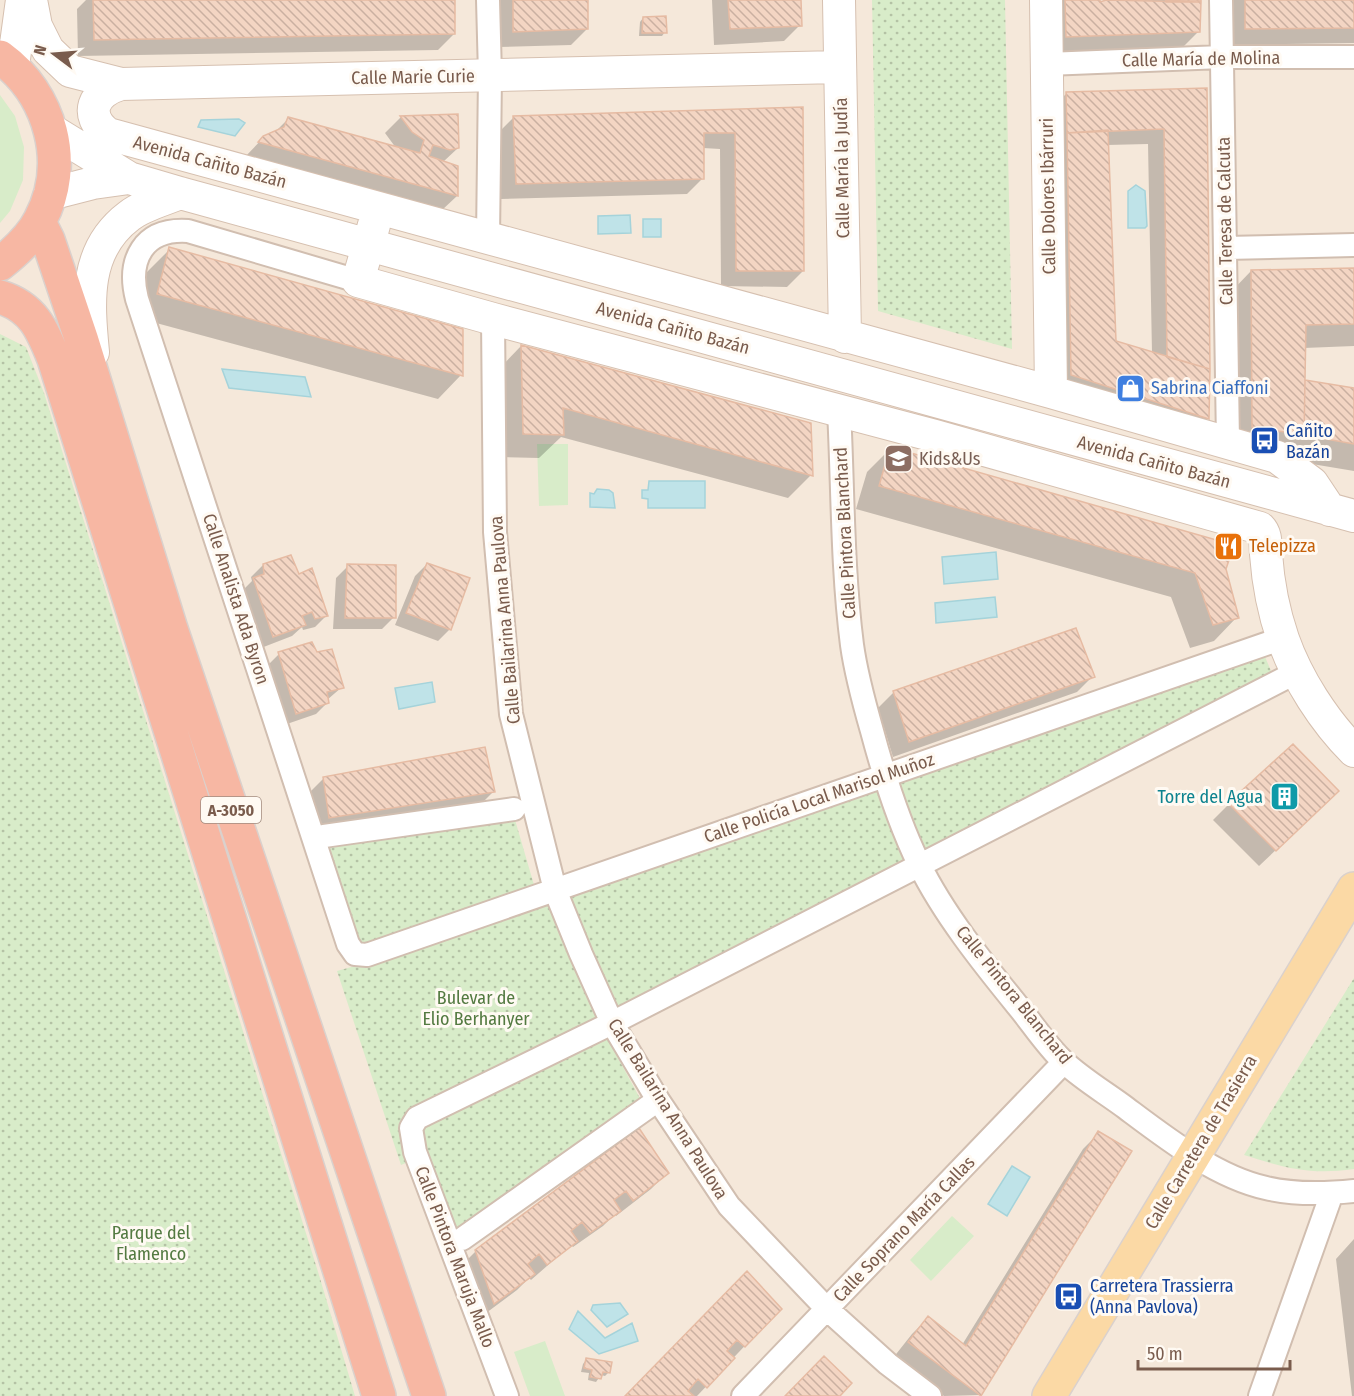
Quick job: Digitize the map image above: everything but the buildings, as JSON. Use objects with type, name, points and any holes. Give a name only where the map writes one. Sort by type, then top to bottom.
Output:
[{"type":"highway","points":[[0,264],[18,249],[45,208],[55,162],[51,130],[35,93],[7,62]]},
{"type":"highway","name":"A-3050","points":[[45,208],[48,240],[95,382],[171,629],[429,1396]]},
{"type":"highway","name":"A-3050","points":[[0,297],[15,302],[41,326],[54,359],[379,1396]]},
{"type":"main road","name":"Calle Carretera de Trasierra","points":[[1048,1396],[1354,889]]},
{"type":"street","points":[[7,62],[22,0]]},
{"type":"street","name":"Calle Marie Curie","points":[[31,0],[36,26],[48,50],[70,71],[121,84],[840,67]]},
{"type":"street","points":[[488,0],[490,75],[488,238]]},
{"type":"street","name":"Calle María la Judía","points":[[839,0],[845,337]]},
{"type":"street","name":"Calle Dolores Ibárruri","points":[[1046,0],[1051,392]]},
{"type":"street","name":"Calle Teresa de Calcuta","points":[[1221,0],[1228,442]]},
{"type":"street","name":"Calle María de Molina","points":[[1047,64],[1222,57],[1354,57]]},
{"type":"street","name":"Avenida Cañito Bazán","points":[[121,84],[107,88],[99,95],[95,107],[94,119],[108,134],[1051,392],[1277,457],[1312,483],[1342,513]]},
{"type":"street","name":"Avenida Cañito Bazán","points":[[51,130],[129,178],[1342,513]]},
{"type":"street","name":"Avenida Cañito Bazán","points":[[45,208],[93,183],[129,178]]},
{"type":"street","points":[[95,382],[89,303],[93,269],[109,236],[130,215],[180,193]]},
{"type":"street","points":[[358,281],[380,207]]},
{"type":"street","name":"Avenida Cañito Bazán","points":[[146,244],[163,232],[188,231],[493,319],[840,410],[1254,526],[1263,531],[1265,537],[1270,588],[1283,638]]},
{"type":"street","name":"Calle Analista Ada Byron","points":[[146,244],[135,264],[133,282],[137,299],[348,944],[356,954]]},
{"type":"street","points":[[1226,248],[1354,245]]},
{"type":"street","name":"Calle Bailarina Anna Paulova","points":[[493,319],[495,532],[511,714],[555,890],[612,1023],[658,1100],[729,1206],[827,1309],[888,1364],[930,1396]]},
{"type":"street","points":[[935,436],[978,413],[955,366]]},
{"type":"street","name":"Calle Pintora Blanchard","points":[[840,410],[843,525],[852,647],[861,693],[884,776],[919,865],[950,915],[983,963],[1064,1062],[1193,1156],[1265,1188],[1299,1193],[1343,1192]]},
{"type":"street","points":[[1283,638],[1297,672],[1331,725],[1354,751]]},
{"type":"street","name":"Calle Policía Local Marisol Muñoz","points":[[356,954],[367,955],[1283,638]]},
{"type":"street","points":[[612,1023],[1297,672]]},
{"type":"street","points":[[324,836],[514,808]]},
{"type":"street","name":"Calle Pintora Maruja Mallo","points":[[507,1396],[415,1152],[411,1128],[417,1118],[612,1023]]},
{"type":"street","name":"Calle Soprano María Callas","points":[[743,1396],[1064,1062]]},
{"type":"street","points":[[462,1239],[658,1100]]},
{"type":"street","points":[[1260,1396],[1343,1192]]},
{"type":"shaded area","points":[[0,0],[1354,0],[1354,1396],[0,1396]]},
{"type":"green space","points":[[872,0],[1005,0],[1012,349],[878,311]]},
{"type":"green space","points":[[0,95],[15,116],[24,147],[23,180],[10,211],[0,223]]},
{"type":"green space","name":"Parque del Flamenco","points":[[0,334],[26,347],[44,393],[355,1396],[0,1396]]},
{"type":"green space","points":[[537,444],[568,444],[568,505],[539,506]]},
{"type":"green space","name":"Bulevar de Elio Berhanyer","points":[[1263,652],[1274,678],[597,1019],[643,1104],[455,1239],[424,1155],[401,1165],[337,971],[362,964],[323,842],[513,813],[539,902]]},
{"type":"green space","points":[[1354,978],[1354,1169],[1311,1171],[1272,1164],[1244,1155]]},
{"type":"green space","points":[[952,1216],[974,1236],[931,1281],[910,1260]]},
{"type":"green space","points":[[545,1341],[565,1396],[530,1396],[514,1352]]},
{"type":"water","points":[[239,119],[245,123],[235,136],[198,127],[201,120]]},
{"type":"water","points":[[1136,185],[1145,191],[1147,226],[1145,228],[1128,228],[1128,191]]},
{"type":"water","points":[[630,215],[631,233],[598,234],[598,216]]},
{"type":"water","points":[[643,219],[661,219],[661,237],[643,237]]},
{"type":"water","points":[[222,369],[305,377],[311,397],[229,388]]},
{"type":"water","points":[[649,481],[705,481],[705,508],[648,508],[648,499],[642,498],[642,490],[648,490]]},
{"type":"water","points":[[597,489],[609,490],[613,493],[615,508],[590,507],[590,493],[594,494]]},
{"type":"water","points":[[996,552],[998,579],[944,584],[942,557]]},
{"type":"water","points":[[995,597],[997,617],[936,623],[935,603]]},
{"type":"water","points":[[432,682],[435,702],[399,709],[395,688]]},
{"type":"water","points":[[1012,1166],[1030,1177],[1007,1216],[988,1204]]},
{"type":"water","points":[[620,1303],[628,1314],[607,1327],[591,1310],[593,1305]]},
{"type":"water","points":[[578,1311],[605,1338],[632,1323],[638,1341],[599,1354],[569,1329]]},
{"type":"place","name":"Sabrina Ciaffoni","points":[[1130,388]]},
{"type":"place","name":"Cañito Bazán","points":[[1265,441]]},
{"type":"place","name":"Kids&Us","points":[[898,459]]},
{"type":"place","name":"Telepizza","points":[[1228,546]]},
{"type":"place","name":"Torre del Agua","points":[[1284,797]]},
{"type":"place","name":"Carretera Trassierra (Anna Pavlova)","points":[[1069,1296]]}]
